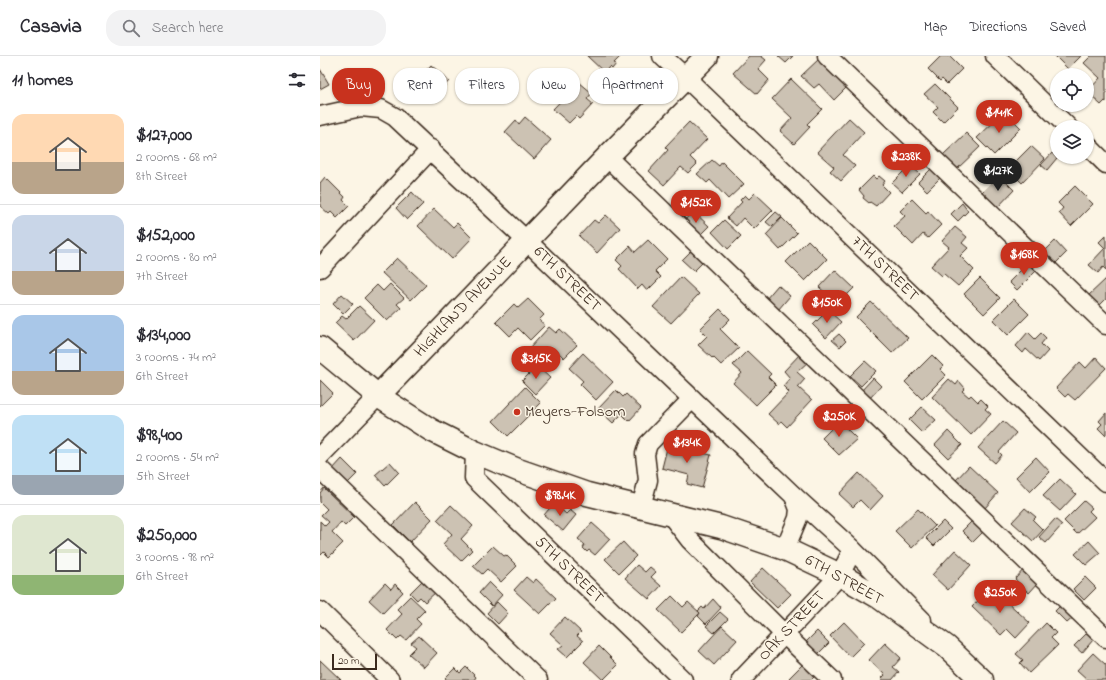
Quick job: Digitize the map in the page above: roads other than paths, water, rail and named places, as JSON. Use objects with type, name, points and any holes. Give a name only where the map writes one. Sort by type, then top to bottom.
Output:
[{"type":"main road","name":"HIGHLAND AVENUE","points":[[378,396],[707,56]]},
{"type":"main road","points":[[320,348],[378,396],[431,430],[475,452],[518,470],[587,494],[722,527],[785,549]]},
{"type":"main road","name":"6TH STREET","points":[[785,549],[840,575],[880,598],[947,646],[982,680]]},
{"type":"street","name":"7TH STREET","points":[[662,56],[1106,482]]},
{"type":"street","points":[[828,56],[1106,325]]},
{"type":"street","points":[[995,56],[1061,120]]},
{"type":"street","name":"6TH STREET","points":[[320,116],[361,107],[380,109],[395,117],[794,496],[852,549],[947,646]]},
{"type":"street","points":[[320,268],[431,150]]},
{"type":"street","points":[[1094,152],[1106,164]]},
{"type":"street","points":[[607,158],[1106,638]]},
{"type":"street","name":"HIGHLAND AVENUE","points":[[320,456],[378,396]]},
{"type":"street","points":[[641,507],[648,480],[645,454],[648,444],[692,399]]},
{"type":"street","name":"5TH STREET","points":[[475,452],[474,478],[683,680]]},
{"type":"street","points":[[320,469],[538,680]]},
{"type":"street","name":"6TH STREET","points":[[785,549],[798,518],[799,509],[794,496]]},
{"type":"street","points":[[670,514],[690,540],[832,680]]},
{"type":"street","name":"OAK STREET","points":[[741,680],[840,575],[852,549]]},
{"type":"street","points":[[320,611],[390,680]]},
{"type":"place","name":"Meyers-Folsom","points":[[517,412]]}]
